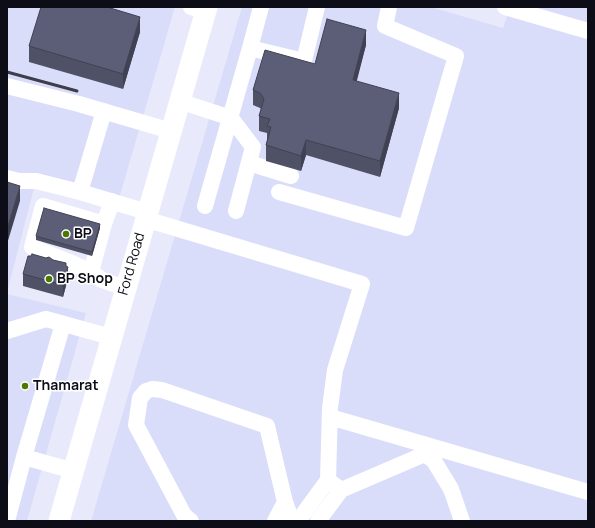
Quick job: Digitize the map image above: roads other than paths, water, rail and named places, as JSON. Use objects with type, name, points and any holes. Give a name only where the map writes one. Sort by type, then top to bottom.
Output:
[{"type":"main road","name":"Ford Road","points":[[59,521],[171,131],[201,8]]},
{"type":"lane","points":[[205,206],[261,7]]},
{"type":"lane","points":[[250,48],[304,61],[317,7]]},
{"type":"lane","points":[[279,192],[406,228],[456,56],[385,26],[389,7]]},
{"type":"lane","points":[[505,7],[588,31]]},
{"type":"lane","points":[[7,86],[104,111],[171,131]]},
{"type":"lane","points":[[179,101],[231,118],[253,147],[236,211]]},
{"type":"lane","points":[[80,192],[104,111]]},
{"type":"lane","points":[[249,163],[291,176]]},
{"type":"lane","points":[[7,178],[19,181],[36,181],[112,201],[146,215],[362,284],[335,370],[330,417],[328,480],[298,521]]},
{"type":"lane","points":[[91,272],[112,201]]},
{"type":"lane","points":[[104,224],[72,217],[43,206],[32,247],[62,253],[102,280],[125,288]]},
{"type":"lane","points":[[7,331],[46,320],[111,337]]},
{"type":"lane","points":[[7,519],[63,324]]},
{"type":"lane","points":[[191,521],[184,515],[136,425],[140,398],[146,391],[152,389],[162,390],[267,426],[285,502],[292,521]]},
{"type":"lane","points":[[330,417],[425,449],[588,492]]},
{"type":"lane","points":[[318,521],[342,490],[425,449]]},
{"type":"lane","points":[[425,449],[451,489],[462,521]]},
{"type":"lane","points":[[24,457],[74,471]]},
{"type":"lane","points":[[328,480],[342,490]]},
{"type":"lane","points":[[274,521],[285,502]]},
{"type":"railway","points":[[7,72],[77,91]]},
{"type":"place","name":"BP","points":[[66,234]]},
{"type":"place","name":"BP Shop","points":[[49,279]]},
{"type":"place","name":"Thamarat","points":[[25,386]]}]
